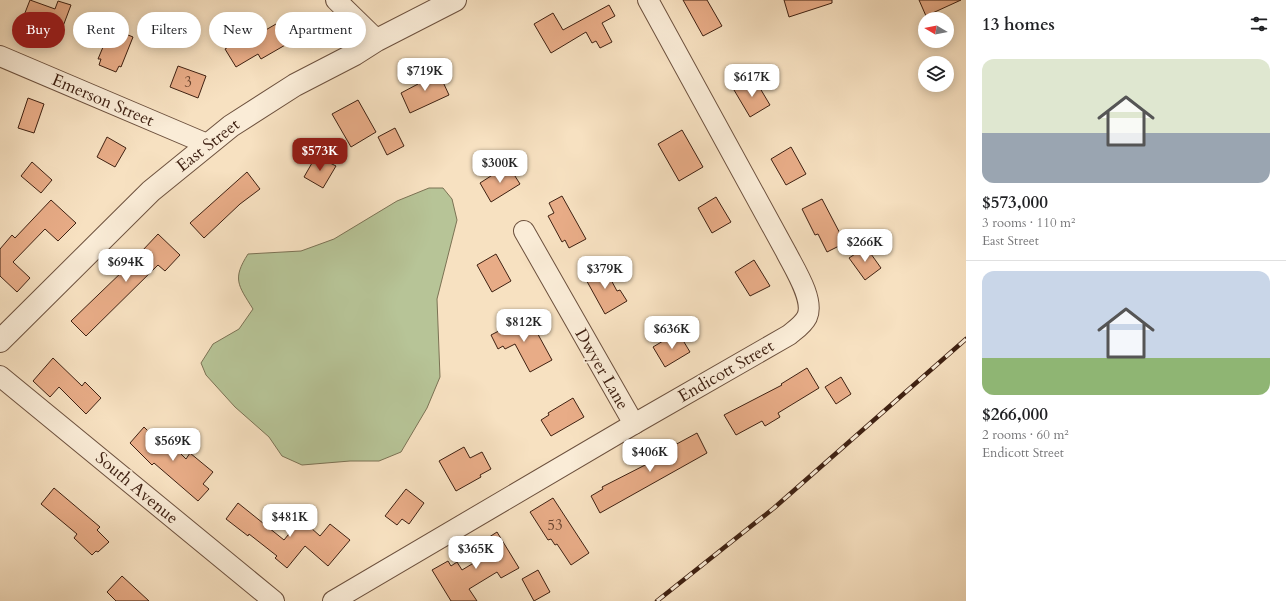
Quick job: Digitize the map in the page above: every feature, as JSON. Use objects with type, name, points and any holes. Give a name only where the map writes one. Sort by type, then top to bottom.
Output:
[{"type":"street","points":[[336,0],[377,40]]},
{"type":"street","name":"East Street","points":[[0,341],[151,191],[231,126],[295,85],[355,54],[377,40],[455,0]]},
{"type":"street","name":"Endicott Street","points":[[334,601],[634,424],[789,335],[801,326],[807,316],[809,305],[807,295],[786,252],[648,0]]},
{"type":"street","name":"Emerson Street","points":[[0,56],[207,144]]},
{"type":"street","name":"Dwyer Lane","points":[[524,231],[634,424]]},
{"type":"street","name":"South Avenue","points":[[0,376],[274,601]]},
{"type":"green space","points":[[429,188],[443,188],[452,199],[457,220],[437,299],[440,377],[427,408],[401,452],[379,461],[350,461],[302,465],[282,456],[269,437],[235,407],[206,375],[201,363],[213,344],[239,329],[253,309],[239,282],[240,270],[243,263],[248,254],[301,251],[334,239],[397,201]]},
{"type":"building","points":[[30,0],[55,9],[58,1],[71,5],[65,21],[65,12],[25,12]]},
{"type":"building","points":[[683,0],[707,0],[722,26],[703,36]]},
{"type":"building","points":[[784,0],[832,0],[832,3],[789,17]]},
{"type":"building","points":[[919,0],[961,0],[935,12],[924,12]]},
{"type":"building","points":[[609,5],[615,16],[602,23],[612,42],[600,48],[596,41],[592,43],[586,32],[551,53],[534,24],[553,13],[563,30]]},
{"type":"building","points":[[275,25],[275,48],[280,48],[261,59],[258,54],[236,67],[225,49],[267,48],[267,29]]},
{"type":"building","points":[[129,35],[133,37],[129,47]]},
{"type":"building","points":[[103,48],[129,48],[121,67],[119,66],[116,72],[99,65],[101,59],[98,59]]},
{"type":"building","points":[[178,66],[206,76],[198,98],[170,87]]},
{"type":"building","points":[[437,69],[449,95],[410,113],[401,93],[418,84],[416,80]]},
{"type":"building","points":[[754,78],[770,105],[750,117],[734,90]]},
{"type":"building","points":[[28,98],[44,104],[34,133],[18,128]]},
{"type":"building","points":[[358,100],[376,132],[351,147],[332,114]]},
{"type":"building","points":[[395,128],[404,146],[387,155],[378,137]]},
{"type":"building","points":[[682,130],[703,167],[679,181],[658,144]]},
{"type":"building","points":[[107,137],[126,148],[115,167],[97,157]]},
{"type":"building","points":[[791,147],[806,174],[786,185],[771,159]]},
{"type":"building","points":[[316,156],[336,166],[323,188],[304,177]]},
{"type":"building","points":[[32,162],[52,180],[41,193],[21,176]]},
{"type":"building","points":[[508,165],[520,184],[491,202],[480,183]]},
{"type":"building","points":[[247,172],[260,189],[240,204],[204,238],[190,223]]},
{"type":"building","points":[[562,196],[586,239],[569,248],[565,240],[562,242],[548,216],[554,213],[549,203]]},
{"type":"building","points":[[716,197],[731,222],[712,233],[698,208]]},
{"type":"building","points":[[822,199],[845,243],[827,252],[818,234],[815,235],[802,209]]},
{"type":"building","points":[[51,200],[76,223],[58,241],[45,229],[13,262],[30,278],[17,292],[0,276],[0,249],[12,235],[15,238]]},
{"type":"building","points":[[158,234],[180,255],[165,271],[158,265],[86,336],[71,321],[126,268]]},
{"type":"building","points":[[866,247],[881,268],[865,280],[849,258]]},
{"type":"building","points":[[496,254],[511,281],[492,292],[477,265]]},
{"type":"building","points":[[754,260],[770,286],[750,296],[735,272]]},
{"type":"building","points":[[603,265],[617,291],[620,290],[627,301],[605,314],[584,276]]},
{"type":"building","points":[[528,316],[552,360],[530,372],[515,344],[505,349],[503,346],[498,349],[491,335]]},
{"type":"building","points":[[678,332],[690,352],[665,367],[653,347]]},
{"type":"building","points":[[53,358],[82,386],[85,382],[101,398],[86,414],[59,387],[50,397],[33,381]]},
{"type":"building","points":[[807,368],[819,388],[778,413],[780,417],[765,426],[762,421],[736,435],[724,415],[782,385],[781,384]]},
{"type":"building","points":[[841,377],[851,394],[836,404],[825,387]]},
{"type":"building","points":[[573,398],[584,417],[551,436],[541,420],[549,415],[548,413]]},
{"type":"building","points":[[144,427],[150,433],[155,428],[186,459],[190,453],[213,472],[203,484],[209,489],[198,501],[154,463],[152,465],[130,443]]},
{"type":"building","points":[[697,433],[707,453],[600,513],[591,496],[603,489],[602,487],[649,463],[647,460]]},
{"type":"building","points":[[464,447],[470,458],[482,452],[491,469],[480,475],[481,477],[456,491],[439,461]]},
{"type":"building","points":[[54,488],[100,527],[97,530],[109,542],[98,552],[96,551],[92,555],[74,538],[77,534],[41,504]]},
{"type":"building","points":[[406,489],[424,503],[409,524],[402,519],[397,525],[385,516]]},
{"type":"building","points":[[553,498],[589,553],[571,565],[557,544],[555,545],[551,539],[548,540],[530,512]]},
{"type":"building","points":[[238,503],[284,540],[301,519],[320,536],[330,524],[350,540],[328,566],[305,546],[287,568],[275,558],[277,556],[249,534],[248,536],[226,519]]},
{"type":"building","points":[[497,532],[519,568],[501,578],[497,572],[469,589],[477,601],[451,601],[432,570],[448,561],[451,566],[457,562],[462,570],[487,555],[480,543]]},
{"type":"building","points":[[538,570],[550,592],[534,601],[522,579]]},
{"type":"building","points":[[122,576],[149,601],[116,601],[107,592]]},
{"type":"railway","points":[[657,601],[774,508],[966,339]]}]
